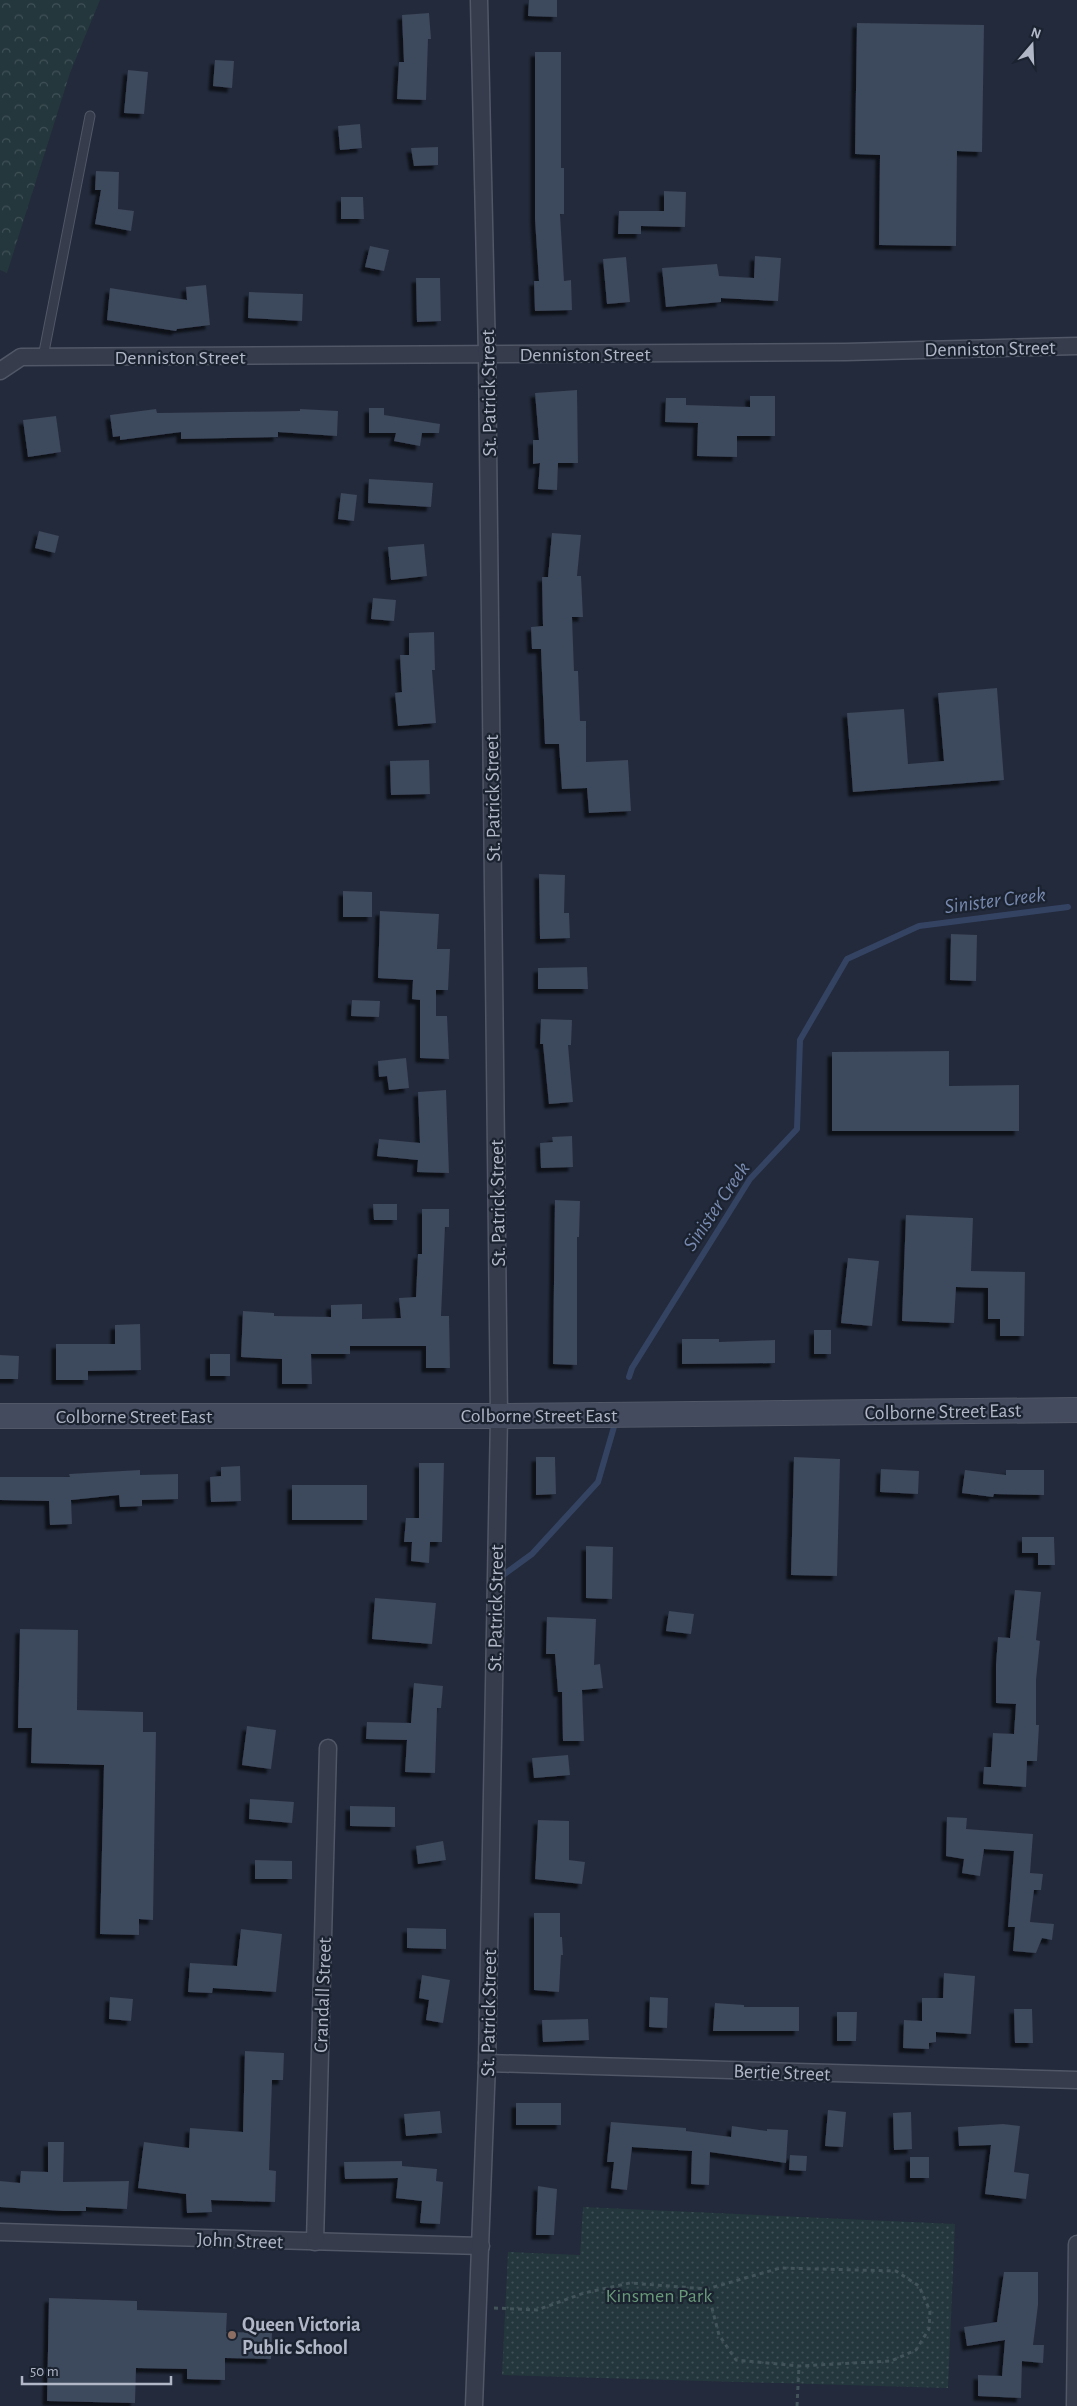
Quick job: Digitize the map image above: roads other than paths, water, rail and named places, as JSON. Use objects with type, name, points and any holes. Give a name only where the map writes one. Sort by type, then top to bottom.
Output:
[{"type":"main road","name":"Colborne Street East","points":[[0,1416],[499,1416],[1077,1410]]},
{"type":"street","name":"St. Patrick Street","points":[[474,2406],[487,2063],[499,1416],[487,355],[479,0]]},
{"type":"street","name":"Denniston Street","points":[[2,369],[21,358],[43,357],[846,352],[1077,346]]},
{"type":"street","name":"Crandall Street","points":[[316,2242],[328,1748]]},
{"type":"street","name":"Bertie Street","points":[[487,2063],[1077,2080]]},
{"type":"street","name":"John Street","points":[[0,2232],[481,2246]]},
{"type":"street","points":[[1074,2406],[1077,2244]]},
{"type":"lane","points":[[43,357],[90,116]]},
{"type":"waterway","name":"Sinister Creek","points":[[629,1377],[632,1368],[750,1179],[797,1129],[800,1040],[847,959],[919,926],[1068,907]]},
{"type":"waterway","name":"Sinister Creek","points":[[499,1578],[532,1554],[598,1482],[616,1420]]},
{"type":"place","name":"Queen Victoria Public School","points":[[232,2335]]},
{"type":"park label","name":"Kinsmen Park","points":[[659,2295]]}]
